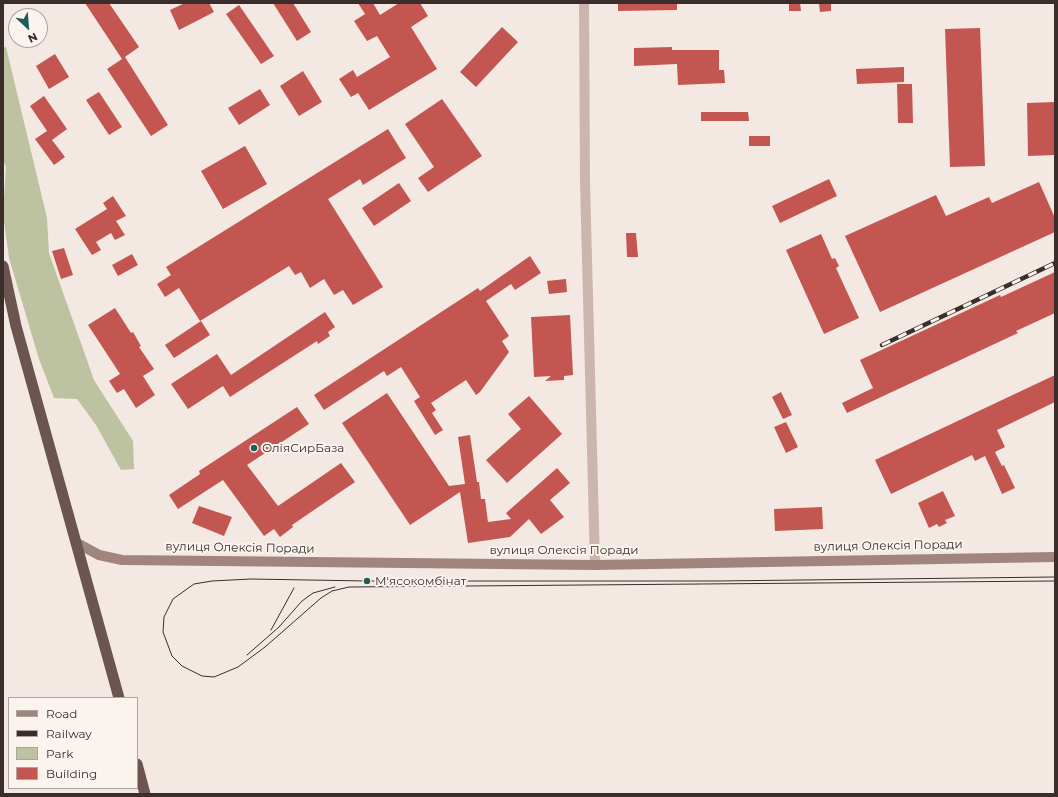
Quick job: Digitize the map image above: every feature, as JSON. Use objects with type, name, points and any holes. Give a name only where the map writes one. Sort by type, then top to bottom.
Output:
[{"type":"highway","points":[[3,266],[16,326],[119,697]]},
{"type":"highway","points":[[138,767],[146,794]]},
{"type":"main road","name":"вулиця Олексія Поради","points":[[76,543],[99,555],[122,560],[595,565],[1055,557]]},
{"type":"street","points":[[584,3],[585,182],[595,565]]},
{"type":"green space","points":[[6,47],[47,218],[49,253],[94,380],[133,441],[134,469],[121,470],[96,425],[77,399],[54,398],[39,359],[9,258],[3,214],[6,167],[3,160],[3,48]]},
{"type":"building","points":[[85,3],[109,3],[139,47],[122,59]]},
{"type":"building","points":[[185,3],[209,3],[214,12],[179,30],[170,10]]},
{"type":"building","points":[[273,3],[293,3],[311,32],[297,41]]},
{"type":"building","points":[[358,3],[373,3],[380,15],[399,3],[420,3],[428,16],[411,27],[437,69],[369,110],[358,93],[351,97],[339,79],[353,70],[357,77],[390,57],[377,36],[367,41],[354,21],[365,14]]},
{"type":"building","points":[[618,3],[677,3],[677,10],[618,11]]},
{"type":"building","points":[[789,3],[800,3],[801,11],[789,11]]},
{"type":"building","points":[[819,3],[831,3],[831,11],[820,12]]},
{"type":"building","points":[[239,5],[274,56],[261,64],[226,14]]},
{"type":"building","points":[[502,27],[518,42],[476,87],[460,72]]},
{"type":"building","points":[[980,28],[985,166],[950,167],[945,29]]},
{"type":"building","points":[[672,47],[672,50],[719,50],[719,70],[724,70],[725,83],[678,85],[677,64],[634,66],[634,48]]},
{"type":"building","points":[[55,54],[69,77],[49,89],[36,66]]},
{"type":"building","points":[[125,57],[168,125],[151,136],[107,69]]},
{"type":"building","points":[[904,67],[904,82],[857,84],[856,69]]},
{"type":"building","points":[[303,71],[322,102],[299,116],[280,86]]},
{"type":"building","points":[[897,84],[912,84],[913,123],[898,123]]},
{"type":"building","points":[[260,89],[270,105],[239,125],[228,108]]},
{"type":"building","points":[[99,92],[122,127],[109,135],[86,100]]},
{"type":"building","points":[[44,96],[67,129],[52,140],[65,157],[54,165],[35,139],[47,131],[30,106]]},
{"type":"building","points":[[442,99],[482,156],[428,192],[418,178],[434,167],[405,124]]},
{"type":"building","points":[[1055,102],[1055,155],[1028,156],[1027,103]]},
{"type":"building","points":[[701,112],[748,112],[749,121],[701,121]]},
{"type":"building","points":[[388,129],[406,158],[363,185],[360,179],[328,199],[383,287],[353,305],[343,290],[334,295],[324,279],[310,288],[301,272],[295,275],[289,266],[200,321],[179,288],[165,297],[157,284],[171,275],[166,267]]},
{"type":"building","points":[[749,136],[770,136],[770,146],[749,146]]},
{"type":"building","points":[[245,146],[267,184],[223,209],[201,171]]},
{"type":"building","points":[[829,179],[837,196],[780,223],[772,206]]},
{"type":"building","points":[[1039,182],[1055,218],[1055,232],[880,312],[845,236],[936,195],[946,216],[989,197],[992,203]]},
{"type":"building","points":[[399,183],[411,201],[374,226],[362,208]]},
{"type":"building","points":[[113,196],[126,216],[116,221],[125,235],[115,240],[111,233],[96,242],[101,250],[92,255],[75,229],[107,209],[103,203]]},
{"type":"building","points":[[626,233],[636,233],[638,257],[627,257]]},
{"type":"building","points":[[821,234],[832,259],[835,258],[839,266],[836,268],[859,318],[824,334],[786,250]]},
{"type":"building","points":[[64,248],[73,275],[61,279],[52,251]]},
{"type":"building","points":[[132,254],[138,265],[118,276],[112,265]]},
{"type":"building","points":[[530,256],[541,273],[515,290],[511,284],[486,301],[509,336],[502,341],[509,352],[480,392],[476,395],[466,380],[431,403],[436,410],[432,413],[443,430],[435,435],[414,401],[420,397],[401,367],[387,376],[384,371],[324,410],[314,395],[478,288],[480,291]]},
{"type":"building","points":[[1055,272],[1055,313],[1016,331],[1018,333],[847,413],[842,403],[873,388],[860,360],[1000,295],[1001,297]]},
{"type":"building","points":[[566,279],[567,292],[549,294],[547,281]]},
{"type":"building","points":[[115,308],[131,333],[133,332],[141,346],[139,347],[154,369],[143,376],[155,395],[136,408],[124,389],[117,393],[109,381],[120,374],[88,325]]},
{"type":"building","points":[[325,312],[335,327],[328,332],[330,336],[318,344],[317,341],[230,397],[223,386],[188,409],[171,384],[217,354],[231,375]]},
{"type":"building","points":[[570,315],[573,375],[564,376],[564,380],[545,381],[551,376],[534,377],[531,317]]},
{"type":"building","points":[[201,321],[210,335],[174,358],[165,345]]},
{"type":"building","points":[[1055,375],[1055,402],[997,430],[1005,447],[995,452],[1002,466],[1004,465],[1015,488],[1002,494],[985,456],[975,461],[972,455],[891,494],[875,460]]},
{"type":"building","points":[[781,392],[792,415],[783,419],[772,397]]},
{"type":"building","points":[[387,393],[449,486],[465,484],[458,437],[470,435],[477,482],[479,482],[481,499],[485,499],[488,522],[511,519],[506,513],[557,468],[570,483],[550,500],[564,517],[541,534],[529,519],[510,537],[468,543],[460,492],[410,525],[342,423]]},
{"type":"building","points":[[529,396],[562,434],[507,483],[486,460],[521,429],[508,414]]},
{"type":"building","points":[[297,407],[309,424],[247,465],[278,506],[341,463],[355,482],[292,525],[293,527],[280,537],[274,529],[264,536],[223,480],[178,509],[169,495],[200,474],[199,471]]},
{"type":"building","points":[[786,422],[798,447],[786,453],[774,427]]},
{"type":"building","points":[[943,491],[955,516],[945,520],[947,523],[939,527],[937,524],[929,528],[918,503]]},
{"type":"building","points":[[199,506],[232,517],[224,536],[192,523]]},
{"type":"building","points":[[822,507],[823,529],[775,531],[774,509]]},
{"type":"tram line","points":[[1055,577],[717,581],[367,581],[251,579],[212,581],[194,584],[173,599],[164,617],[163,632],[172,656],[182,666],[202,676],[214,677],[238,667],[265,647],[321,598],[332,591],[349,587],[1055,581]]},
{"type":"tram line","points":[[247,655],[279,627],[302,601],[313,593],[335,587]]},
{"type":"tram line","points":[[271,630],[294,588]]},
{"type":"railway","points":[[882,345],[1055,263]]},
{"type":"place","name":"ОліяСирБаза","points":[[254,448]]},
{"type":"place","name":"М'ясокомбінат","points":[[367,581]]}]
